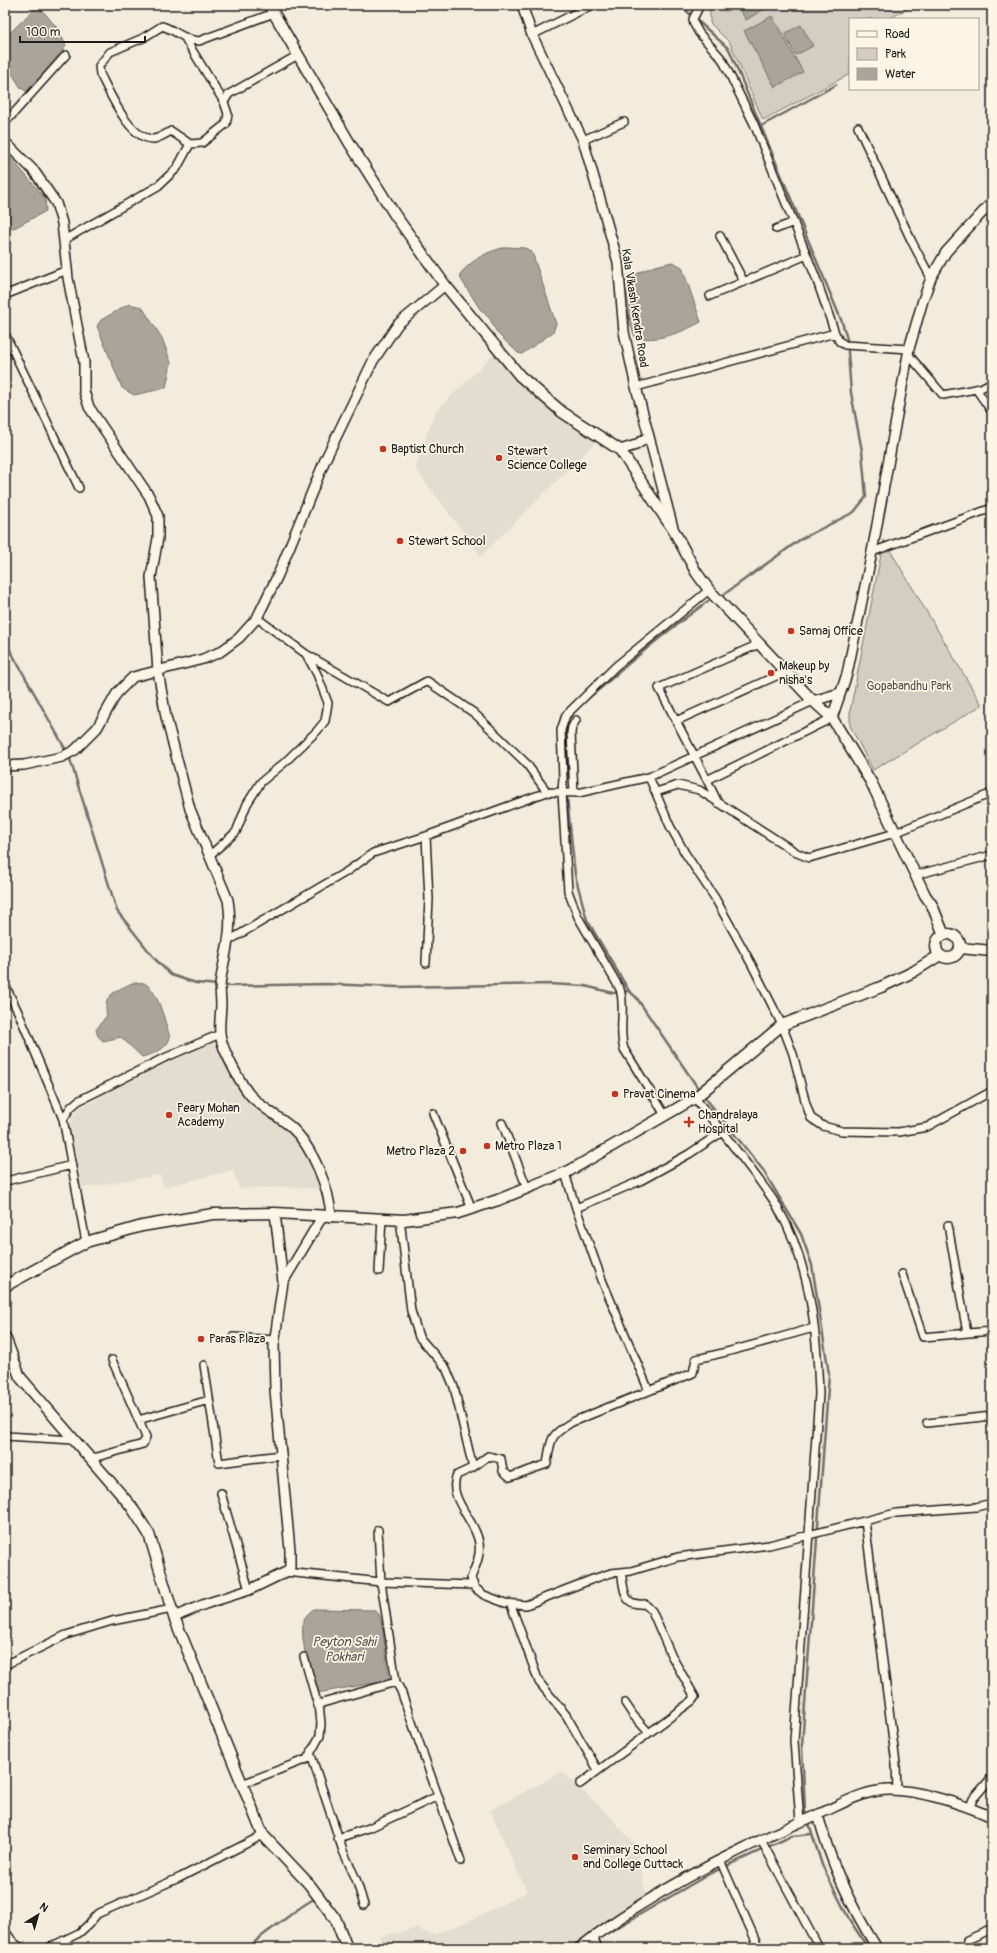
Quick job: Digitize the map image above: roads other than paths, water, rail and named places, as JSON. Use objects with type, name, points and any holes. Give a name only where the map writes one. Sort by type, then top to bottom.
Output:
[{"type":"main road","points":[[271,9],[349,142],[391,208],[445,285],[520,376],[562,412],[620,450],[674,531],[696,572],[709,590],[785,672],[832,718],[871,782],[915,875],[932,906],[944,935]]},
{"type":"main road","points":[[944,935],[951,935],[956,937],[959,941],[960,948],[951,958],[940,955],[936,948],[937,943],[944,935]]},
{"type":"main road","points":[[960,948],[992,951]]},
{"type":"main road","points":[[5,1286],[86,1242],[142,1226],[213,1214],[275,1213],[327,1217],[400,1219],[458,1213],[565,1173],[698,1096],[782,1025],[881,987],[913,972],[940,955]]},
{"type":"main road","points":[[5,1337],[20,1377],[131,1506],[149,1534],[173,1613],[263,1835],[308,1884],[336,1920],[347,1948]]},
{"type":"street","name":"Kala Vikash Kendra Road","points":[[522,5],[532,35],[583,140],[618,262],[624,332],[636,387],[674,531]]},
{"type":"street","points":[[532,35],[592,5]]},
{"type":"street","points":[[700,5],[693,19],[694,24],[699,33],[722,59],[754,124],[807,255],[839,341],[845,344],[908,351],[943,395],[976,389],[992,382]]},
{"type":"street","points":[[186,40],[199,41],[271,9]]},
{"type":"street","points":[[162,26],[172,29],[186,40],[224,102],[228,114],[226,124],[202,143],[190,144],[171,131],[155,139],[143,137],[127,123],[100,74],[99,66],[110,52],[143,38],[162,26]]},
{"type":"street","points":[[5,123],[66,55]]},
{"type":"street","points":[[224,102],[229,94],[298,55]]},
{"type":"street","points":[[583,140],[624,122]]},
{"type":"street","points":[[858,128],[912,242],[931,278]]},
{"type":"street","points":[[5,142],[34,171],[56,203],[64,240],[67,270],[84,362],[84,391],[89,407],[149,496],[158,516],[158,538],[151,577],[158,671],[166,718],[190,809],[228,900],[231,916],[230,940],[221,980],[220,1034],[226,1052],[249,1093],[292,1128],[309,1151],[330,1202],[327,1217],[284,1282]]},
{"type":"street","points":[[64,240],[158,186],[177,168],[190,144]]},
{"type":"street","points":[[707,780],[832,718],[847,674],[872,552],[908,351],[931,278],[946,252],[992,202]]},
{"type":"street","points":[[776,229],[794,222]]},
{"type":"street","points":[[720,236],[744,282]]},
{"type":"street","points":[[710,296],[807,255]]},
{"type":"street","points":[[5,295],[67,270]]},
{"type":"street","points":[[5,766],[24,765],[62,757],[75,750],[97,728],[117,693],[133,677],[203,659],[220,652],[239,638],[257,618],[278,575],[342,421],[373,361],[398,324],[445,285]]},
{"type":"street","points":[[636,387],[835,333]]},
{"type":"street","points":[[5,334],[8,349],[79,488]]},
{"type":"street","points":[[976,389],[992,412]]},
{"type":"street","points":[[620,450],[636,445],[649,436]]},
{"type":"street","points":[[872,552],[992,508]]},
{"type":"street","points":[[665,1115],[624,1049],[622,1040],[622,998],[620,989],[578,917],[568,891],[562,792],[563,778],[561,730],[566,715],[616,666],[709,590]]},
{"type":"street","points":[[257,618],[306,654],[389,702],[427,681],[474,713],[526,763],[547,792]]},
{"type":"street","points":[[718,803],[659,688],[759,644]]},
{"type":"street","points":[[210,855],[236,832],[246,804],[261,782],[284,763],[317,731],[325,721],[328,703],[317,674],[306,654]]},
{"type":"street","points":[[676,721],[785,672]]},
{"type":"street","points":[[230,940],[346,872],[373,853],[426,836],[547,792],[574,792],[609,787],[649,777],[813,701],[840,693]]},
{"type":"street","points":[[574,792],[571,733],[572,727],[576,720]]},
{"type":"street","points":[[649,777],[685,853],[715,898],[752,965],[782,1025],[793,1054],[811,1118],[823,1126],[842,1131],[900,1132],[927,1127],[992,1091]]},
{"type":"street","points":[[656,792],[678,785],[699,790],[797,853],[810,858],[895,832],[992,793]]},
{"type":"street","points":[[426,836],[429,899],[426,963]]},
{"type":"street","points":[[915,875],[992,855]]},
{"type":"street","points":[[5,985],[19,1014],[63,1119],[86,1242]]},
{"type":"street","points":[[63,1119],[71,1106],[78,1101],[162,1059],[220,1034]]},
{"type":"street","points":[[698,1096],[722,1132],[778,1207],[796,1247],[805,1274],[818,1355],[819,1394],[811,1535],[794,1741],[801,1821]]},
{"type":"street","points":[[433,1113],[472,1208]]},
{"type":"street","points":[[502,1123],[527,1188]]},
{"type":"street","points":[[576,1208],[640,1181],[689,1154],[722,1132]]},
{"type":"street","points":[[5,1179],[6,1182],[72,1165]]},
{"type":"street","points":[[565,1173],[602,1280],[649,1391]]},
{"type":"street","points":[[5,1665],[66,1635],[112,1620],[173,1613],[249,1590],[286,1572],[290,1566],[290,1550],[275,1390],[275,1340],[284,1282],[275,1213]]},
{"type":"street","points":[[379,1271],[382,1219]]},
{"type":"street","points":[[400,1219],[411,1311],[419,1337],[446,1368],[454,1386],[472,1468]]},
{"type":"street","points":[[948,1225],[967,1333]]},
{"type":"street","points":[[902,1274],[923,1338],[992,1331]]},
{"type":"street","points":[[472,1585],[471,1578],[479,1557],[480,1544],[477,1533],[471,1521],[455,1495],[454,1481],[457,1475],[472,1468],[488,1456],[501,1459],[503,1471],[510,1477],[547,1464],[551,1440],[557,1431],[572,1422],[693,1373],[696,1359],[728,1352],[814,1328]]},
{"type":"street","points":[[233,1337],[275,1340]]},
{"type":"street","points":[[90,1460],[143,1444],[146,1437],[112,1360]]},
{"type":"street","points":[[204,1366],[219,1464],[281,1455]]},
{"type":"street","points":[[138,1420],[209,1400]]},
{"type":"street","points":[[927,1422],[992,1416]]},
{"type":"street","points":[[5,1436],[74,1440]]},
{"type":"street","points":[[221,1493],[249,1590]]},
{"type":"street","points":[[286,1572],[381,1582],[472,1585],[484,1595],[511,1605],[526,1605],[593,1579],[643,1568],[678,1558],[762,1546],[903,1512],[976,1507],[992,1503]]},
{"type":"street","points":[[865,1521],[896,1764],[897,1791]]},
{"type":"street","points":[[378,1530],[381,1582],[396,1682],[401,1691],[461,1861]]},
{"type":"street","points":[[580,1784],[692,1701],[695,1697],[671,1655],[652,1611],[645,1604],[634,1605],[630,1603],[626,1597],[621,1572]]},
{"type":"street","points":[[511,1605],[540,1682],[566,1715],[598,1770]]},
{"type":"street","points":[[242,1784],[307,1759],[311,1755],[320,1736],[321,1723],[318,1706],[304,1657]]},
{"type":"street","points":[[318,1706],[319,1704],[341,1697],[396,1682]]},
{"type":"street","points":[[625,1702],[633,1715],[649,1733]]},
{"type":"street","points":[[311,1755],[338,1838],[356,1878],[364,1904]]},
{"type":"street","points":[[970,1807],[973,1799],[992,1777]]},
{"type":"street","points":[[579,1948],[612,1922],[720,1860],[801,1821],[818,1815],[858,1796],[878,1791],[897,1791],[970,1807],[992,1817]]},
{"type":"street","points":[[338,1838],[369,1828],[438,1796]]},
{"type":"street","points":[[818,1815],[823,1833],[846,1894],[877,1948]]},
{"type":"street","points":[[48,1948],[79,1933],[97,1914],[181,1877],[263,1835]]},
{"type":"street","points":[[761,1840],[819,1948]]},
{"type":"street","points":[[720,1860],[759,1948]]},
{"type":"street","points":[[969,1948],[967,1940],[992,1929]]},
{"type":"street","points":[[5,1932],[14,1943],[22,1948]]},
{"type":"street","points":[[593,1936],[598,1948]]},
{"type":"water","points":[[737,5],[762,5],[764,9],[746,20]]},
{"type":"water","points":[[33,10],[42,10],[58,29],[66,46],[28,92],[21,88],[5,62],[5,38]]},
{"type":"water","points":[[772,16],[803,72],[775,87],[744,31]]},
{"type":"water","points":[[801,25],[813,46],[796,55],[784,34]]},
{"type":"water","points":[[5,151],[45,198],[46,211],[16,227],[5,230]]},
{"type":"water","points":[[507,247],[525,248],[532,252],[556,324],[553,332],[522,354],[518,353],[497,333],[490,319],[480,309],[461,279],[460,274],[481,256]]},
{"type":"water","points":[[673,262],[682,267],[701,322],[669,336],[651,339],[635,337],[620,296],[621,286],[632,276],[645,270],[658,265]]},
{"type":"water","points":[[129,304],[142,307],[162,338],[171,363],[166,388],[134,395],[122,388],[97,326],[101,320]]},
{"type":"water","points":[[132,983],[144,983],[149,986],[157,999],[170,1037],[169,1041],[163,1048],[155,1053],[142,1057],[121,1037],[103,1041],[98,1036],[96,1030],[107,1015],[106,1008],[108,998],[116,991]]},
{"type":"water","name":"Peyton Sahi Pokhari","points":[[314,1609],[373,1610],[379,1614],[382,1625],[389,1678],[386,1681],[317,1693],[307,1658],[302,1631],[304,1619]]},
{"type":"waterway","points":[[680,5],[729,49],[842,322],[847,339],[851,393],[862,451],[866,497],[854,512],[801,539],[723,595]]},
{"type":"waterway","points":[[761,126],[836,85]]},
{"type":"waterway","points":[[567,721],[583,703],[628,664],[708,601]]},
{"type":"waterway","points":[[5,641],[67,752]]},
{"type":"waterway","points":[[566,726],[567,797],[575,875],[587,920],[629,991],[636,997],[700,1091]]},
{"type":"waterway","points":[[69,756],[117,911],[155,959],[171,975],[196,983],[230,986],[327,984],[397,987],[549,984],[585,986],[613,993],[629,991]]},
{"type":"waterway","points":[[703,1095],[763,1170],[801,1234],[812,1265],[829,1374],[802,1745],[805,1811],[822,1865],[849,1919],[868,1948]]},
{"type":"waterway","points":[[589,1948],[601,1937],[711,1873],[792,1836],[811,1834]]},
{"type":"waterway","points":[[248,1948],[262,1936],[314,1899]]},
{"type":"place","name":"Baptist Church","points":[[383,449]]},
{"type":"place","name":"Stewart Science College","points":[[499,458]]},
{"type":"place","name":"Stewart School","points":[[400,541]]},
{"type":"place","name":"Samaj Office","points":[[791,631]]},
{"type":"place","name":"Makeup by nisha's","points":[[771,673]]},
{"type":"place","name":"Pravat Cinema","points":[[615,1094]]},
{"type":"place","name":"Peary Mohan Academy","points":[[169,1115]]},
{"type":"place","name":"Chandralaya Hospital","points":[[689,1122]]},
{"type":"place","name":"Metro Plaza 1","points":[[487,1146]]},
{"type":"place","name":"Metro Plaza 2","points":[[463,1151]]},
{"type":"place","name":"Paras Plaza","points":[[201,1339]]},
{"type":"place","name":"Seminary School and College Cuttack","points":[[575,1857]]},
{"type":"park label","name":"Gopabandhu Park","points":[[909,686]]}]
